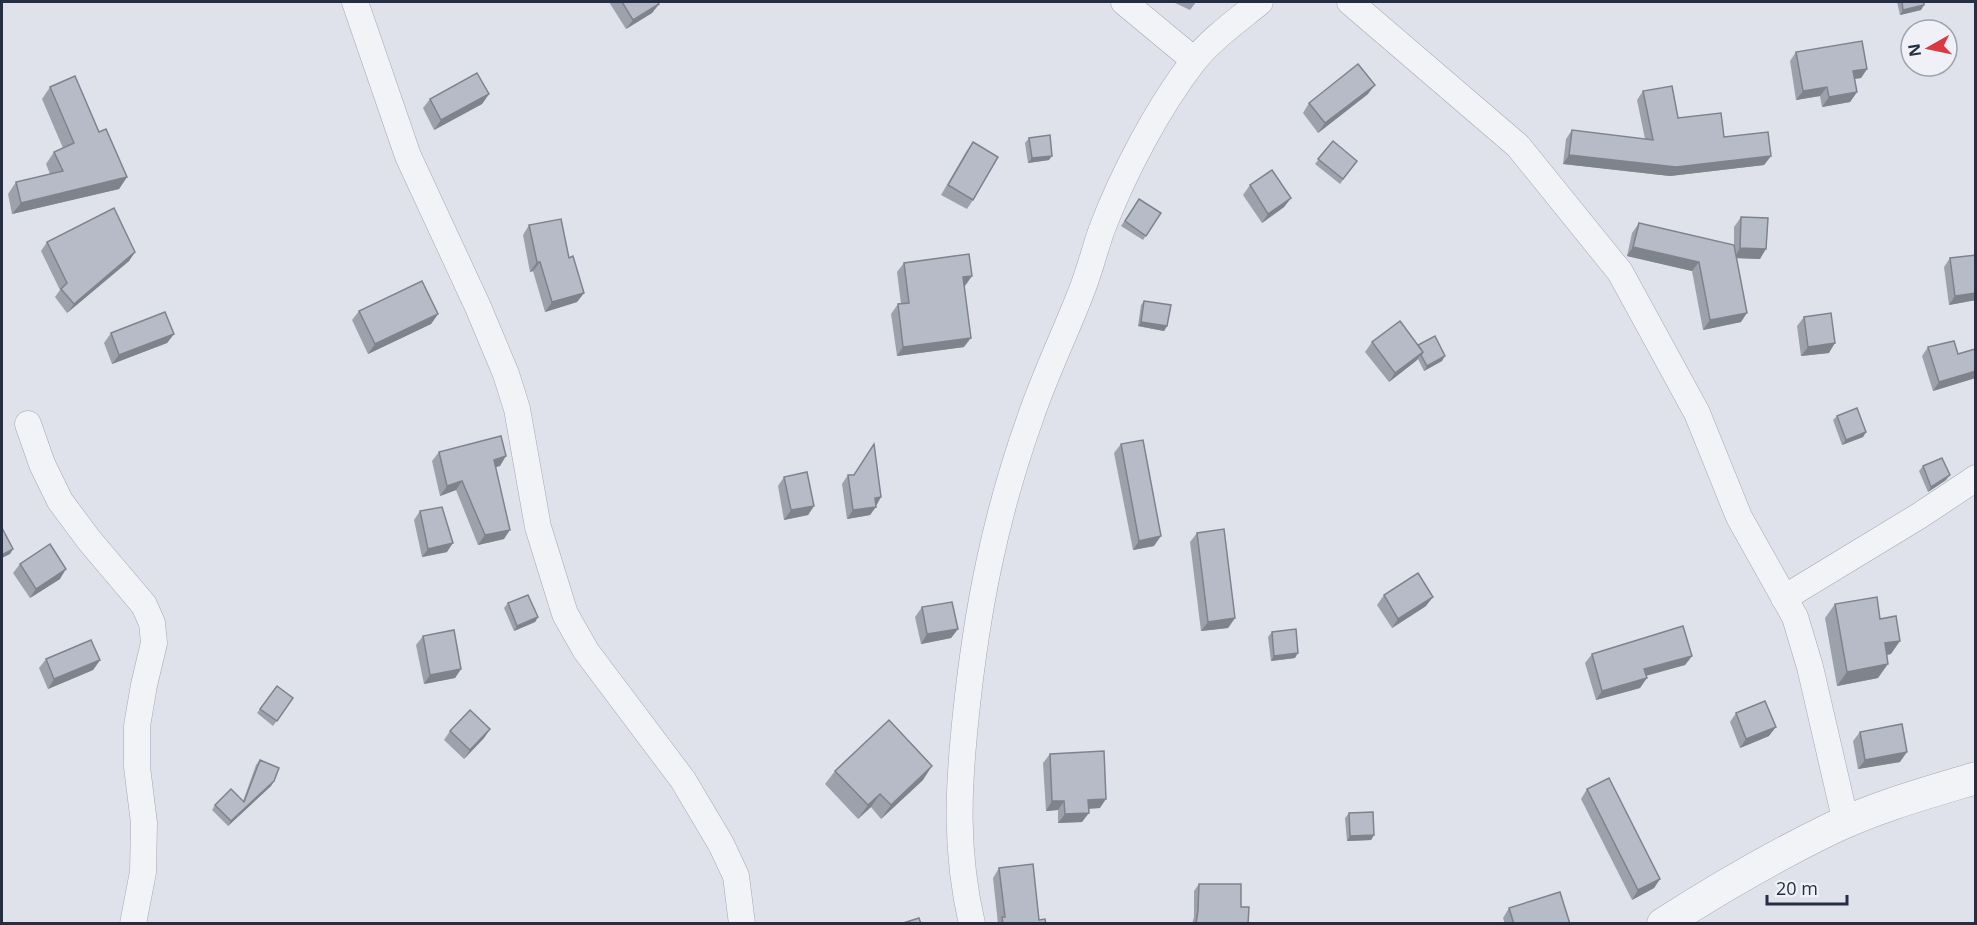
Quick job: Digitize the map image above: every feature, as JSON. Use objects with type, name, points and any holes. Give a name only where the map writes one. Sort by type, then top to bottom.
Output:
[{"type":"street","points":[[355,2],[408,156],[478,307],[506,374],[517,409],[538,527],[565,614],[586,651],[683,780],[721,844],[736,876],[742,924]]},
{"type":"street","points":[[1124,2],[1194,60]]},
{"type":"street","points":[[972,924],[964,888],[959,840],[960,784],[974,644],[988,563],[1007,490],[1031,417],[1081,294],[1103,227],[1137,152],[1194,60],[1260,2]]},
{"type":"street","points":[[1350,2],[1518,146],[1620,272],[1697,414],[1739,517],[1795,617],[1808,658],[1846,823]]},
{"type":"street","points":[[28,424],[42,464],[60,501],[144,605],[152,624],[154,643],[137,726],[137,767],[144,823],[143,872],[133,924]]},
{"type":"street","points":[[1784,598],[1919,516],[1976,478]]},
{"type":"street","points":[[1663,924],[1714,891],[1829,830],[1912,797],[1976,778]]},
{"type":"building","points":[[622,2],[657,2],[659,4],[633,20]]},
{"type":"building","points":[[1902,2],[1924,2],[1924,5],[1903,10]]},
{"type":"building","points":[[1862,41],[1867,69],[1853,71],[1857,92],[1829,97],[1827,87],[1803,91],[1796,52]]},
{"type":"building","points":[[1358,64],[1375,85],[1325,123],[1309,103]]},
{"type":"building","points":[[477,73],[489,94],[441,120],[430,99]]},
{"type":"building","points":[[75,76],[99,132],[106,129],[127,177],[21,203],[16,182],[63,171],[54,152],[74,143],[50,87]]},
{"type":"building","points":[[1672,86],[1678,118],[1721,113],[1724,137],[1768,132],[1771,156],[1676,167],[1569,155],[1572,130],[1653,140],[1643,91]]},
{"type":"building","points":[[1050,135],[1052,156],[1032,158],[1029,138]]},
{"type":"building","points":[[1333,141],[1357,161],[1343,179],[1318,159]]},
{"type":"building","points":[[973,142],[998,157],[973,200],[948,185]]},
{"type":"building","points":[[1272,170],[1291,198],[1268,214],[1250,185]]},
{"type":"building","points":[[1139,199],[1161,213],[1146,236],[1125,221]]},
{"type":"building","points":[[114,208],[135,252],[74,304],[61,289],[67,283],[47,242]]},
{"type":"building","points":[[1741,217],[1768,218],[1766,249],[1740,248]]},
{"type":"building","points":[[561,219],[569,258],[573,256],[584,293],[552,302],[540,262],[537,262],[529,225]]},
{"type":"building","points":[[1639,223],[1734,245],[1747,313],[1710,320],[1699,262],[1633,247]]},
{"type":"building","points":[[969,254],[972,276],[963,277],[971,338],[903,347],[898,304],[909,303],[904,263]]},
{"type":"building","points":[[1976,255],[1976,293],[1955,296],[1950,258]]},
{"type":"building","points":[[422,281],[438,314],[375,344],[359,311]]},
{"type":"building","points":[[1144,301],[1171,305],[1167,326],[1141,322]]},
{"type":"building","points":[[165,312],[174,334],[119,355],[111,333]]},
{"type":"building","points":[[1831,313],[1835,343],[1808,347],[1804,317]]},
{"type":"building","points":[[1400,321],[1423,352],[1395,373],[1372,342]]},
{"type":"building","points":[[1435,336],[1445,356],[1427,366],[1421,355],[1423,352],[1418,345]]},
{"type":"building","points":[[1954,341],[1958,354],[1975,349],[1976,371],[1939,382],[1928,347]]},
{"type":"building","points":[[1857,408],[1866,432],[1846,440],[1837,416]]},
{"type":"building","points":[[501,436],[506,456],[494,460],[510,530],[485,535],[462,481],[447,486],[439,452]]},
{"type":"building","points":[[1143,440],[1161,536],[1139,541],[1121,444]]},
{"type":"building","points":[[874,444],[881,497],[875,498],[876,507],[853,510],[848,475],[854,475]]},
{"type":"building","points":[[1942,458],[1950,475],[1931,487],[1923,466]]},
{"type":"building","points":[[807,472],[814,506],[791,510],[784,477]]},
{"type":"building","points":[[442,507],[453,543],[428,549],[420,511]]},
{"type":"building","points":[[2,528],[13,549],[2,555]]},
{"type":"building","points":[[1224,529],[1235,618],[1208,622],[1197,533]]},
{"type":"building","points":[[50,544],[66,569],[36,589],[20,564]]},
{"type":"building","points":[[1418,573],[1433,597],[1398,619],[1384,595]]},
{"type":"building","points":[[528,595],[538,617],[517,626],[508,603]]},
{"type":"building","points":[[1877,597],[1880,619],[1896,616],[1900,641],[1885,643],[1888,664],[1847,672],[1835,604]]},
{"type":"building","points":[[952,602],[958,629],[927,634],[922,607]]},
{"type":"building","points":[[1683,626],[1692,656],[1644,669],[1647,678],[1602,691],[1592,654]]},
{"type":"building","points":[[1296,629],[1298,653],[1274,656],[1272,632]]},
{"type":"building","points":[[454,630],[461,669],[430,675],[423,636]]},
{"type":"building","points":[[91,640],[100,660],[54,679],[46,659]]},
{"type":"building","points":[[277,686],[293,698],[277,721],[260,709]]},
{"type":"building","points":[[1765,701],[1776,727],[1746,739],[1736,713]]},
{"type":"building","points":[[470,710],[490,729],[470,750],[450,731]]},
{"type":"building","points":[[889,720],[932,766],[891,805],[880,794],[868,805],[835,771]]},
{"type":"building","points":[[1902,724],[1907,752],[1865,760],[1860,732]]},
{"type":"building","points":[[1104,751],[1106,799],[1088,800],[1089,813],[1065,814],[1064,801],[1052,801],[1050,754]]},
{"type":"building","points":[[260,760],[279,768],[274,781],[231,821],[215,805],[231,789],[244,802]]},
{"type":"building","points":[[1609,778],[1660,879],[1638,890],[1587,789]]},
{"type":"building","points":[[1373,812],[1374,835],[1350,836],[1349,813]]},
{"type":"building","points":[[1033,864],[1039,920],[1045,919],[1046,924],[1003,924],[1002,917],[1005,917],[999,868]]},
{"type":"building","points":[[1199,884],[1241,884],[1241,907],[1249,907],[1248,924],[1196,924]]},
{"type":"building","points":[[1560,892],[1570,924],[1514,924],[1509,908]]},
{"type":"building","points":[[919,918],[921,924],[900,924]]}]
